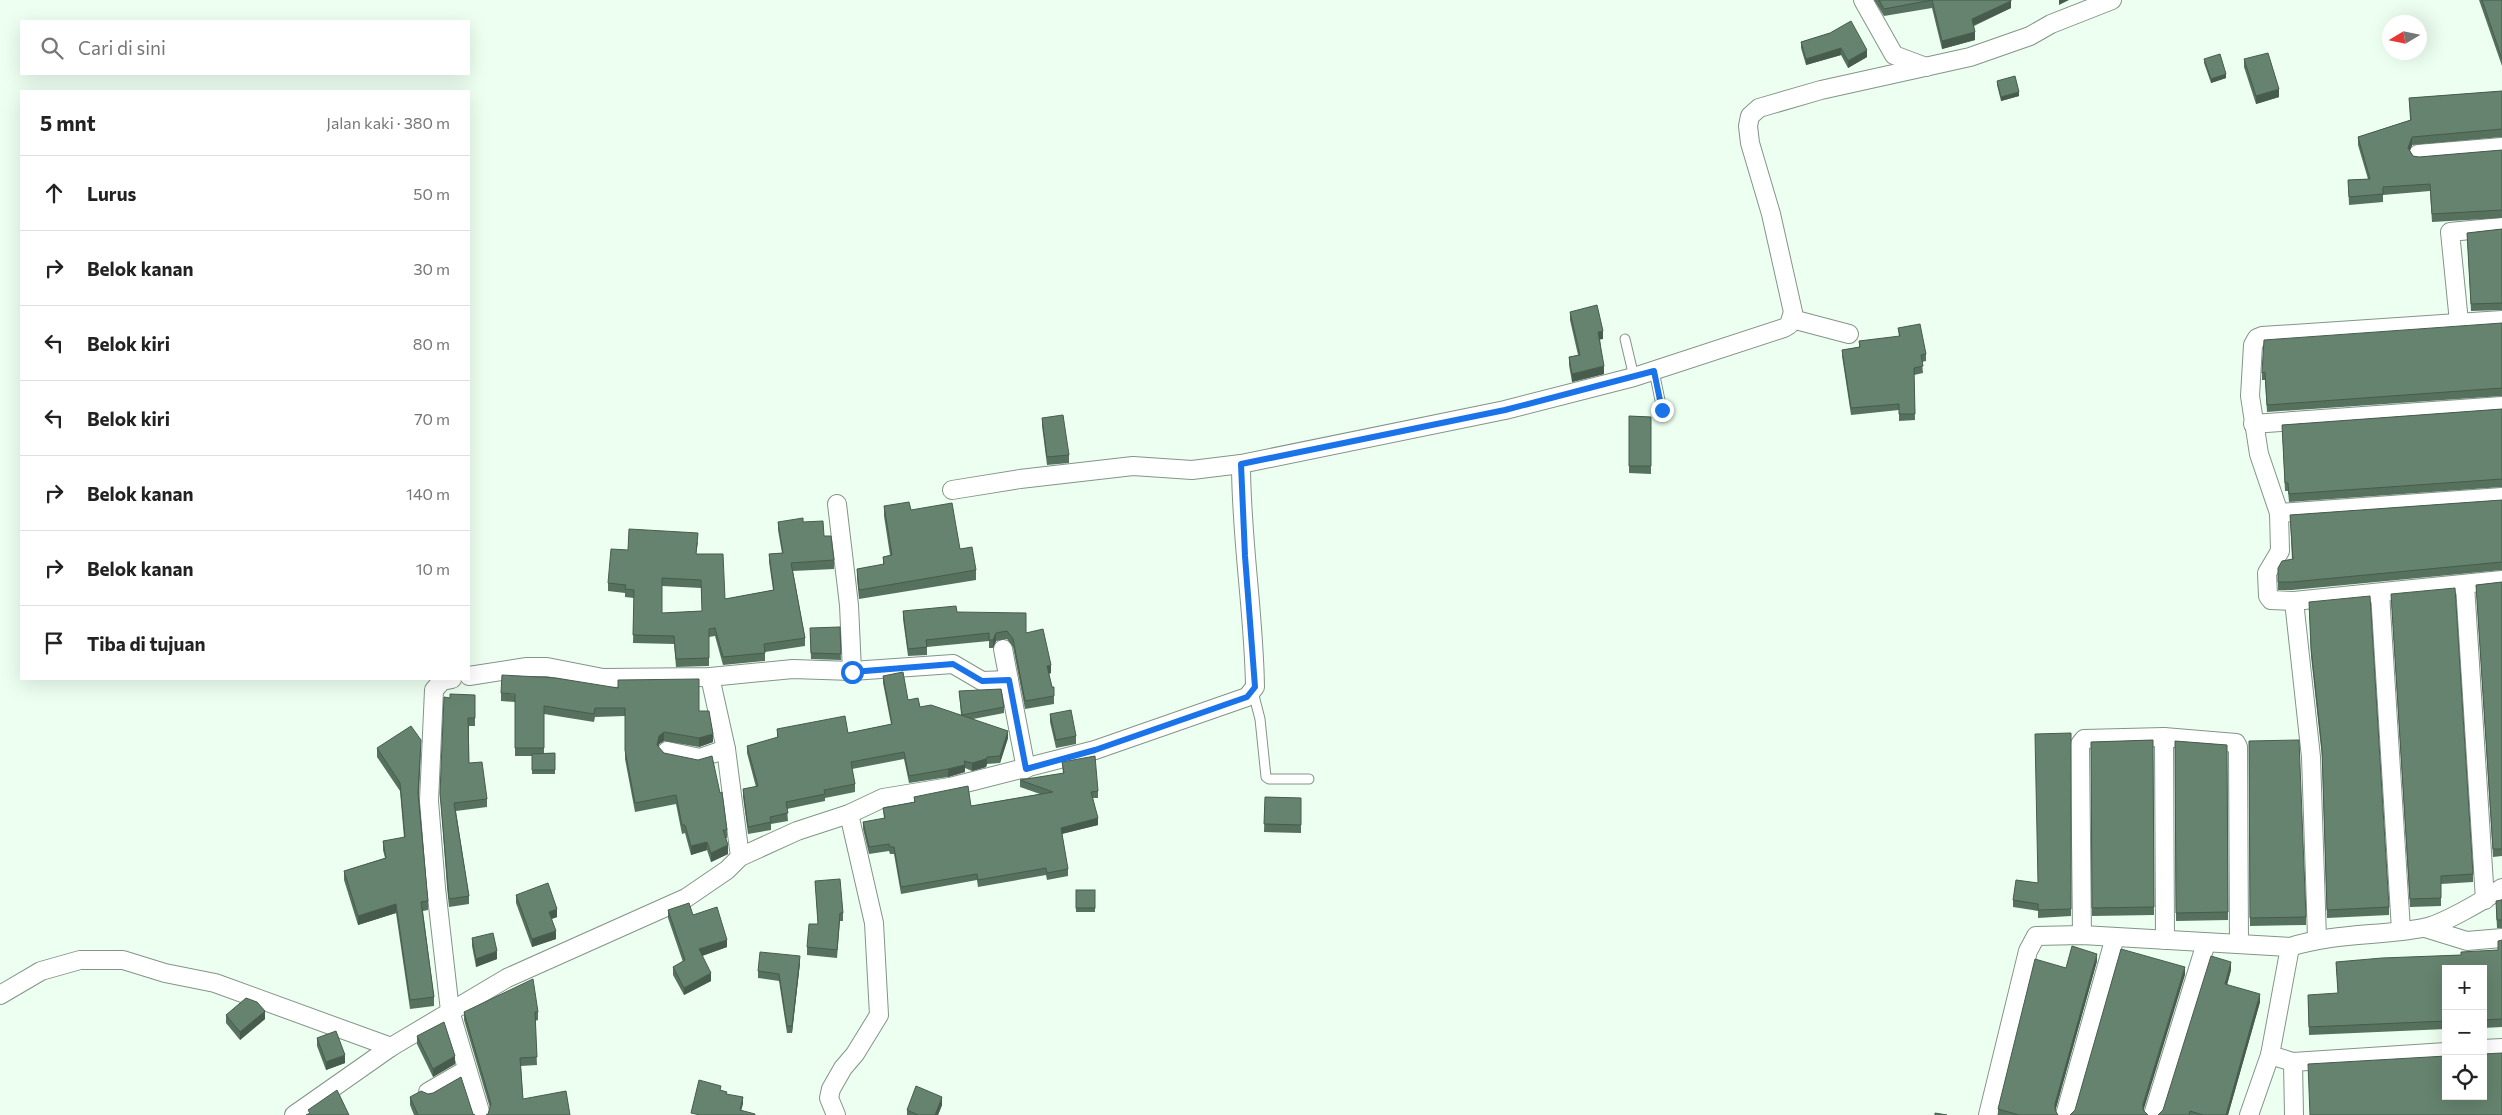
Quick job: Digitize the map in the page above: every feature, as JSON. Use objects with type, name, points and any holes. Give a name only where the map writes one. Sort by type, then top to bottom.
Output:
[{"type":"street","points":[[1863,0],[1894,55],[1926,67]]},
{"type":"street","points":[[952,490],[1020,479],[1133,466],[1192,470],[1241,464],[1505,410],[1634,377],[1768,335],[1789,325],[1793,312],[1773,223],[1750,143],[1748,126],[1750,116],[1759,108],[1820,90],[1970,58],[2030,36],[2051,24],[2112,0]]},
{"type":"street","points":[[2418,154],[2502,147]]},
{"type":"street","points":[[2459,322],[2450,232],[2502,227]]},
{"type":"street","points":[[1792,319],[1849,334]]},
{"type":"street","points":[[2502,320],[2260,336],[2253,345],[2250,396],[2253,424],[2267,482],[2279,513],[2280,551],[2267,574],[2268,596],[2271,600],[2294,601],[2502,580]]},
{"type":"street","points":[[2253,424],[2502,406]]},
{"type":"street","points":[[301,1113],[391,1047],[507,978],[686,898],[727,870],[740,857],[797,831],[850,814],[883,798],[950,787],[1095,750],[1228,704],[1253,692],[1255,687],[1255,665],[1245,556],[1241,464]]},
{"type":"street","points":[[2279,513],[2502,497]]},
{"type":"street","points":[[837,504],[849,606],[852,672]]},
{"type":"street","points":[[2465,585],[2485,900]]},
{"type":"street","points":[[2380,593],[2401,930]]},
{"type":"street","points":[[2294,601],[2311,757],[2317,938]]},
{"type":"street","points":[[1003,649],[1026,769]]},
{"type":"street","points":[[470,676],[528,667],[547,667],[603,678],[710,677],[793,669],[852,672],[953,664],[982,681],[1009,680]]},
{"type":"street","points":[[710,677],[726,750],[740,857]]},
{"type":"street","points":[[447,680],[442,681],[434,690],[429,801],[450,1011],[466,1070],[481,1115]]},
{"type":"street","points":[[2082,935],[2080,744],[2084,739],[2164,737],[2236,743],[2238,747],[2239,944]]},
{"type":"street","points":[[2164,737],[2165,940]]},
{"type":"street","points":[[667,751],[700,758],[726,750]]},
{"type":"street","points":[[836,1115],[829,1098],[831,1089],[879,1015],[874,923],[850,814]]},
{"type":"street","points":[[1988,1115],[2031,942],[2040,934],[2290,946],[2317,938],[2425,928],[2485,900],[2502,888]]},
{"type":"street","points":[[2425,928],[2467,941],[2502,938]]},
{"type":"street","points":[[2065,1115],[2115,937]]},
{"type":"street","points":[[2154,1115],[2206,943]]},
{"type":"street","points":[[2249,1115],[2270,1055],[2290,946]]},
{"type":"street","points":[[0,995],[41,971],[80,960],[123,960],[166,973],[215,983],[391,1047]]},
{"type":"street","points":[[2487,1049],[2502,1048]]},
{"type":"street","points":[[2270,1055],[2292,1062],[2442,1052]]},
{"type":"street","points":[[2292,1062],[2294,1115]]},
{"type":"street","points":[[428,1092],[466,1070]]},
{"type":"lane","points":[[1625,339],[1634,377]]},
{"type":"lane","points":[[1654,371],[1662,410]]},
{"type":"lane","points":[[1253,692],[1260,719],[1266,777],[1269,779],[1309,779]]},
{"type":"building","points":[[1879,0],[1932,0],[1884,9]]},
{"type":"building","points":[[1932,0],[2011,1],[1972,19],[1975,32],[1942,41]]},
{"type":"building","points":[[2482,0],[2502,0],[2502,59]]},
{"type":"building","points":[[1851,21],[1867,50],[1848,61],[1841,48],[1806,59],[1801,42],[1830,33]]},
{"type":"building","points":[[2268,53],[2279,89],[2256,96],[2244,59]]},
{"type":"building","points":[[2220,54],[2226,74],[2211,79],[2204,59]]},
{"type":"building","points":[[2015,76],[2019,92],[2001,97],[1997,81]]},
{"type":"building","points":[[2502,91],[2502,129],[2412,137],[2408,148],[2413,156],[2419,157],[2502,150],[2502,210],[2432,214],[2430,184],[2383,187],[2383,194],[2349,197],[2348,180],[2370,179],[2358,137],[2411,120],[2409,98]]},
{"type":"building","points":[[2502,229],[2502,303],[2471,304],[2467,233]]},
{"type":"building","points":[[1597,305],[1603,331],[1598,332],[1604,366],[1572,374],[1569,357],[1580,355],[1570,312]]},
{"type":"building","points":[[2502,323],[2502,388],[2267,405],[2265,372],[2262,373],[2264,340]]},
{"type":"building","points":[[1920,324],[1926,354],[1921,355],[1923,366],[1914,368],[1915,414],[1899,414],[1899,404],[1851,408],[1842,350],[1860,347],[1859,341],[1900,336],[1898,328]]},
{"type":"building","points":[[2502,409],[2502,479],[2289,494],[2288,483],[2285,483],[2282,425]]},
{"type":"building","points":[[1063,415],[1069,455],[1047,457],[1042,418]]},
{"type":"building","points":[[1629,416],[1651,417],[1651,466],[1629,466]]},
{"type":"building","points":[[2502,500],[2502,562],[2278,582],[2278,568],[2282,561],[2293,559],[2290,515]]},
{"type":"building","points":[[909,502],[911,510],[952,503],[960,549],[972,547],[976,570],[859,590],[857,569],[884,564],[883,557],[892,555],[884,506]]},
{"type":"building","points":[[803,518],[803,522],[823,521],[824,536],[831,536],[834,560],[791,563],[805,638],[764,644],[765,653],[723,657],[715,628],[709,629],[709,658],[676,659],[674,636],[633,635],[634,590],[625,589],[626,585],[608,583],[611,549],[628,550],[629,529],[698,533],[696,554],[723,554],[725,599],[774,590],[769,554],[783,553],[778,522]],"holes":[[[662,578],[701,580],[702,611],[662,613]]]},
{"type":"building","points":[[2502,582],[2502,849],[2493,849],[2476,585]]},
{"type":"building","points":[[2455,588],[2473,874],[2441,876],[2441,898],[2410,899],[2391,594]]},
{"type":"building","points":[[2370,596],[2389,907],[2327,910],[2322,749],[2311,648],[2309,602]]},
{"type":"building","points":[[956,606],[957,612],[1026,613],[1026,633],[1043,629],[1051,665],[1047,666],[1052,687],[1054,687],[1054,696],[1025,701],[1013,639],[1007,631],[996,633],[993,640],[989,640],[989,633],[926,640],[927,647],[908,649],[903,611]]},
{"type":"building","points":[[840,627],[841,654],[811,653],[810,628]]},
{"type":"building","points":[[903,672],[908,700],[918,698],[920,707],[931,705],[1008,731],[1000,756],[987,757],[972,763],[964,761],[965,765],[909,776],[904,752],[851,762],[855,784],[824,790],[825,794],[786,802],[788,813],[770,817],[771,822],[748,827],[743,789],[758,786],[747,746],[778,737],[777,729],[845,716],[848,733],[892,724],[883,676]]},
{"type":"building","points":[[502,675],[556,678],[618,688],[618,680],[699,679],[699,711],[709,711],[713,734],[699,738],[664,732],[659,736],[657,745],[664,753],[698,760],[712,756],[720,793],[722,792],[727,830],[723,830],[728,845],[711,853],[707,842],[691,846],[685,825],[682,825],[676,795],[635,803],[625,750],[625,708],[595,708],[594,714],[544,706],[544,748],[515,748],[515,694],[501,693]]},
{"type":"building","points":[[1001,689],[1004,707],[962,715],[959,691]]},
{"type":"building","points":[[450,694],[475,695],[475,718],[468,718],[469,763],[482,762],[487,799],[454,803],[469,896],[449,899],[440,793],[444,697],[450,698]]},
{"type":"building","points":[[1071,710],[1076,736],[1056,740],[1050,714]]},
{"type":"building","points":[[411,726],[421,740],[418,793],[428,901],[421,902],[434,997],[410,1000],[396,904],[358,916],[344,871],[386,858],[383,841],[405,837],[400,783],[377,748]]},
{"type":"building","points":[[2071,733],[2071,909],[2038,910],[2038,904],[2013,900],[2016,880],[2038,883],[2035,734]]},
{"type":"building","points":[[2153,740],[2154,907],[2092,908],[2091,742]]},
{"type":"building","points":[[2299,740],[2306,917],[2250,918],[2249,741]]},
{"type":"building","points":[[2175,741],[2227,745],[2228,912],[2176,913]]},
{"type":"building","points":[[555,753],[555,770],[532,770],[532,754]]},
{"type":"building","points":[[1095,756],[1098,791],[1091,792],[1098,818],[1061,828],[1068,869],[1047,873],[1046,868],[978,880],[977,874],[901,887],[894,847],[890,847],[889,844],[869,847],[863,822],[885,818],[883,808],[915,802],[914,797],[968,786],[971,806],[1053,792],[1020,780],[1064,773],[1062,762]]},
{"type":"building","points":[[1265,797],[1301,798],[1301,825],[1264,824]]},
{"type":"building","points":[[840,879],[843,913],[840,913],[837,950],[807,947],[809,924],[818,924],[815,881]]},
{"type":"building","points":[[548,883],[557,909],[549,912],[556,931],[532,939],[516,895]]},
{"type":"building","points":[[1076,890],[1095,890],[1095,908],[1076,908]]},
{"type":"building","points":[[2502,900],[2502,920],[2497,920],[2496,901]]},
{"type":"building","points":[[689,903],[693,915],[717,907],[727,940],[699,949],[711,973],[684,988],[673,967],[685,960],[668,910]]},
{"type":"building","points":[[493,933],[497,951],[476,959],[472,938]]},
{"type":"building","points":[[2502,940],[2502,1019],[2487,1020],[2487,965],[2442,965],[2442,1021],[2309,1027],[2308,995],[2338,993],[2336,962],[2461,955],[2461,952],[2498,950],[2498,941]]},
{"type":"building","points":[[2072,946],[2097,954],[2055,1104],[2055,1110],[2058,1115],[2019,1115],[1998,1109],[2035,959],[2066,968]]},
{"type":"building","points":[[2121,949],[2185,967],[2143,1104],[2143,1110],[2148,1115],[2070,1115],[2075,1110]]},
{"type":"building","points":[[760,952],[800,956],[792,1026],[787,1026],[779,974],[758,971]]},
{"type":"building","points":[[2211,956],[2231,962],[2225,984],[2260,994],[2226,1115],[2203,1115],[2190,1111],[2189,1115],[2158,1115],[2163,1110]]},
{"type":"building","points":[[533,979],[538,1012],[535,1012],[537,1057],[520,1058],[523,1099],[566,1091],[570,1115],[486,1115],[491,1104],[464,1012]]},
{"type":"building","points":[[246,998],[257,1002],[265,1011],[240,1032],[226,1015]]},
{"type":"building","points":[[444,1022],[455,1056],[433,1069],[417,1036]]},
{"type":"building","points":[[336,1031],[345,1055],[326,1062],[317,1038]]},
{"type":"building","points":[[2502,1053],[2502,1115],[2310,1115],[2308,1064],[2442,1056],[2442,1100],[2487,1100],[2487,1054]]},
{"type":"building","points":[[461,1077],[473,1114],[475,1115],[418,1115],[410,1097],[421,1091],[428,1094],[433,1093]]},
{"type":"building","points":[[699,1080],[721,1086],[720,1090],[727,1092],[726,1094],[743,1097],[740,1110],[755,1115],[700,1115],[691,1113]]},
{"type":"building","points":[[916,1086],[942,1097],[935,1115],[918,1115],[907,1110]]},
{"type":"building","points":[[337,1090],[349,1115],[306,1115],[310,1113],[308,1110]]},
{"type":"route","points":[[852,672],[953,664],[982,681],[1009,680],[1026,769],[1095,750],[1228,704],[1247,697],[1253,692],[1255,687],[1255,665],[1245,556],[1241,464],[1505,410],[1654,371],[1662,410]]}]
